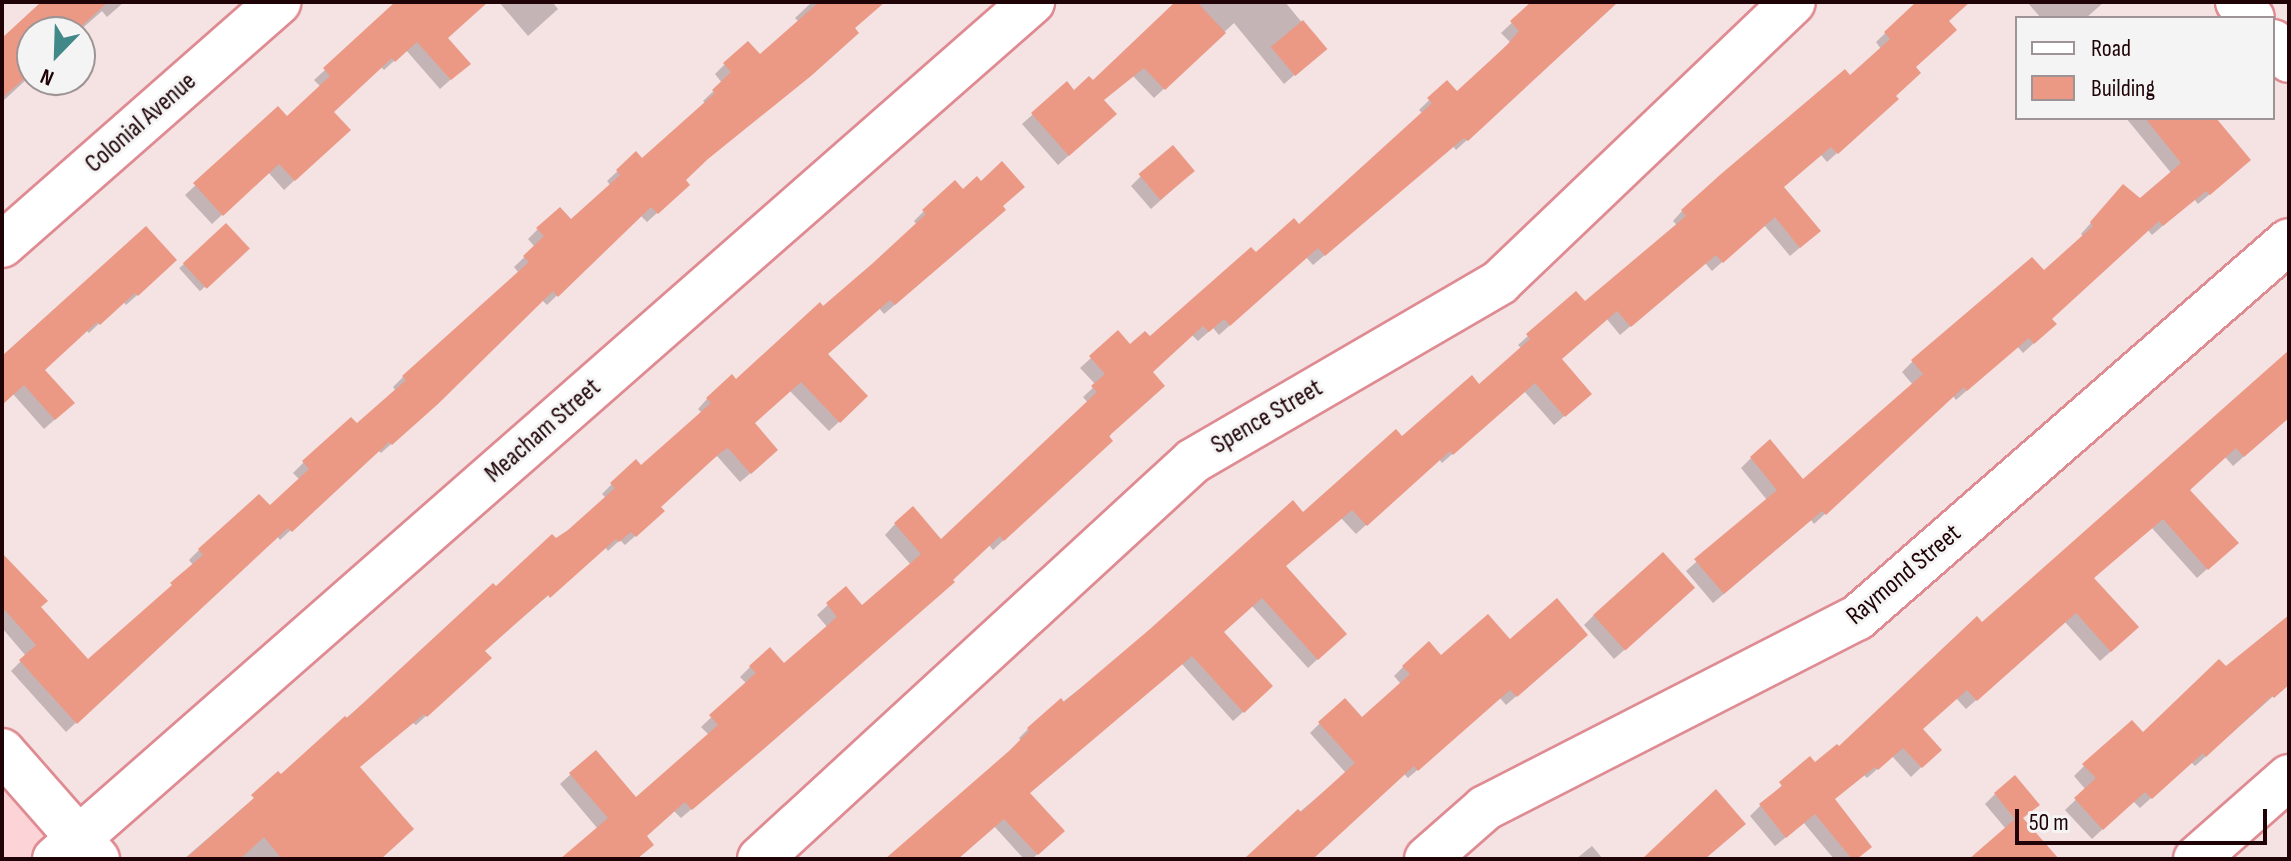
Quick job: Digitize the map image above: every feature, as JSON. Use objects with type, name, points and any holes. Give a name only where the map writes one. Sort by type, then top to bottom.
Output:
[{"type":"street","name":"Colonial Avenue","points":[[2,245],[279,2]]},
{"type":"street","name":"Meacham Street","points":[[77,852],[1032,2]]},
{"type":"street","name":"Spence Street","points":[[760,859],[1193,461],[1500,282],[1793,2]]},
{"type":"street","points":[[2275,44],[2289,60]]},
{"type":"street","name":"Raymond Street","points":[[1427,859],[1485,808],[1857,618],[2289,241]]},
{"type":"street","points":[[2,751],[77,852]]},
{"type":"street","points":[[2196,859],[2289,777]]},
{"type":"shaded area","points":[[2,751],[78,838],[55,859],[2,859]]},
{"type":"building","points":[[41,2],[108,2],[93,16],[26,16]]},
{"type":"building","points":[[395,2],[488,2],[448,38],[471,64],[451,80],[417,42],[395,62],[392,58],[334,112],[351,130],[295,181],[279,164],[223,216],[193,183],[278,106],[287,116],[330,76],[323,68]]},
{"type":"building","points":[[819,2],[885,2],[855,28],[859,33],[811,76],[708,159],[686,180],[690,185],[658,214],[651,207],[558,297],[553,291],[438,404],[392,445],[389,442],[292,532],[288,528],[77,724],[19,660],[36,645],[2,607],[2,553],[48,601],[41,607],[88,659],[172,585],[170,583],[203,555],[198,549],[259,494],[270,505],[309,469],[302,461],[351,417],[357,423],[406,380],[402,376],[529,262],[523,256],[544,236],[536,228],[560,207],[571,219],[620,175],[616,170],[636,151],[642,158],[715,93],[712,90],[731,72],[723,63],[748,41],[760,54]]},
{"type":"building","points":[[1175,2],[1197,2],[1226,33],[1165,90],[1144,68],[1104,100],[1117,114],[1069,156],[1031,113],[1067,81],[1074,90],[1089,76],[1093,80]]},
{"type":"building","points":[[1531,2],[1618,2],[1468,141],[1464,138],[1325,256],[1318,248],[1230,326],[1224,319],[1209,332],[1203,326],[1153,372],[1165,386],[1109,436],[1113,441],[1004,541],[1000,536],[953,580],[955,582],[692,810],[685,802],[647,836],[654,845],[637,859],[560,859],[608,818],[569,773],[596,750],[636,797],[718,725],[709,715],[756,673],[749,666],[770,647],[784,663],[837,617],[826,603],[846,586],[862,605],[921,554],[894,523],[913,506],[941,539],[1097,392],[1091,386],[1105,374],[1089,356],[1118,330],[1130,344],[1145,331],[1150,336],[1251,247],[1256,252],[1294,218],[1299,224],[1432,103],[1427,98],[1447,80],[1457,91],[1507,45],[1519,31],[1510,21]]},
{"type":"building","points":[[1916,2],[1970,2],[1949,21],[1957,30],[1916,67],[1921,73],[1896,96],[1899,99],[1838,154],[1831,147],[1784,187],[1821,231],[1800,248],[1775,217],[1723,263],[1716,255],[1631,327],[1617,311],[1562,359],[1592,394],[1565,417],[1535,383],[1453,455],[1450,451],[1367,526],[1352,510],[1286,566],[1347,634],[1318,660],[1262,598],[1224,632],[1273,686],[1244,713],[1192,656],[1030,793],[1065,831],[1038,855],[1004,819],[958,859],[885,859],[1009,751],[1029,731],[1027,728],[1061,698],[1064,702],[1150,629],[1293,500],[1303,512],[1396,429],[1402,436],[1472,375],[1479,384],[1530,339],[1526,334],[1576,291],[1585,301],[1686,216],[1681,210],[1721,174],[1845,69],[1850,75],[1890,39],[1884,32]]},
{"type":"building","points":[[1303,20],[1327,49],[1295,76],[1271,47]]},
{"type":"building","points":[[16,25],[16,86],[2,98],[2,38]]},
{"type":"building","points":[[2147,120],[2218,120],[2251,160],[2210,195],[2206,191],[2163,226],[2159,221],[2052,319],[2057,324],[2034,344],[2029,338],[1967,391],[1964,387],[1826,515],[1822,511],[1724,594],[1694,559],[1777,490],[1750,457],[1770,439],[1803,479],[1923,374],[1911,360],[2032,257],[2044,270],[2093,226],[2090,222],[2123,184],[2140,198],[2181,163]]},
{"type":"building","points":[[1173,145],[1195,171],[1160,200],[1139,174]]},
{"type":"building","points":[[1002,161],[1025,187],[1003,206],[1006,210],[895,305],[890,300],[828,354],[868,396],[840,423],[801,382],[755,423],[778,450],[751,474],[728,448],[720,453],[661,507],[665,511],[636,537],[631,532],[619,542],[616,539],[550,598],[548,595],[485,651],[492,658],[427,717],[424,714],[360,767],[414,829],[381,859],[282,859],[264,837],[240,859],[185,859],[254,798],[251,795],[278,771],[281,774],[345,716],[347,718],[493,583],[496,586],[552,534],[556,538],[568,530],[615,488],[610,483],[636,459],[641,465],[711,403],[706,398],[732,374],[736,379],[820,302],[823,306],[873,263],[926,214],[922,210],[955,180],[963,189],[977,176],[981,181]]},
{"type":"building","points":[[226,223],[250,249],[207,289],[183,263]]},
{"type":"building","points":[[146,226],[177,260],[138,296],[135,293],[100,325],[97,322],[45,370],[75,403],[55,420],[24,385],[2,405],[2,356]]},
{"type":"building","points":[[2289,350],[2289,418],[2244,457],[2236,448],[2190,490],[2239,543],[2208,570],[2163,519],[2094,578],[2139,627],[2111,652],[2076,613],[1977,701],[1967,690],[1923,729],[1942,750],[1922,768],[1903,748],[1878,770],[1875,767],[1835,799],[1872,847],[1857,859],[1852,859],[1815,814],[1786,838],[1759,804],[1782,786],[1779,782],[1810,756],[1815,762],[1837,744],[1839,746],[1977,616],[1982,622]]},
{"type":"building","points":[[1663,552],[1695,588],[1625,651],[1593,615]]},
{"type":"building","points":[[1557,598],[1588,635],[1517,697],[1510,690],[1418,771],[1414,766],[1313,859],[1244,859],[1298,809],[1301,812],[1355,763],[1318,722],[1345,698],[1362,717],[1410,674],[1402,666],[1429,641],[1441,655],[1488,614],[1510,639]]},
{"type":"building","points":[[2289,615],[2289,685],[2274,698],[2272,696],[2206,757],[2203,753],[2152,799],[2145,792],[2103,830],[2074,798],[2096,778],[2082,764],[2132,720],[2143,732],[2219,659],[2226,666]]},
{"type":"building","points":[[2015,775],[2040,805],[2023,818],[2059,859],[1969,859],[2015,819],[1994,793]]},
{"type":"building","points":[[1716,789],[1746,824],[1705,859],[1642,859]]}]
